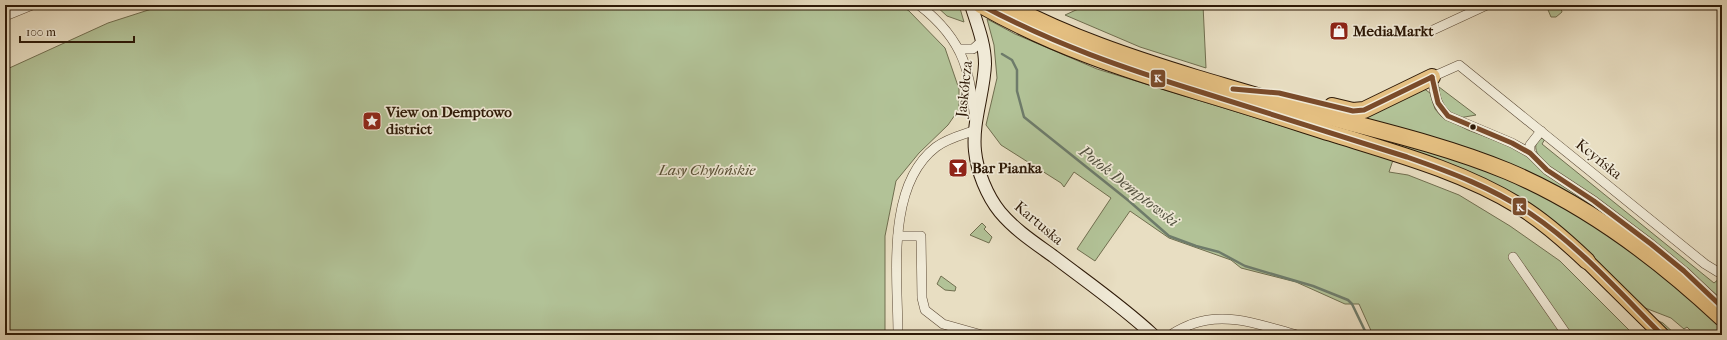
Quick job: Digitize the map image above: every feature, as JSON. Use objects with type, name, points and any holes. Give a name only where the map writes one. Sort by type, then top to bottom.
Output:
[{"type":"highway","points":[[981,5],[1041,36],[1114,66],[1384,149],[1465,178],[1521,207],[1559,235],[1587,260]]},
{"type":"highway","points":[[1008,5],[1044,24],[1091,44],[1237,90],[1440,147],[1508,172],[1569,201],[1616,231],[1672,275],[1722,318]]},
{"type":"highway","points":[[1237,90],[1280,93],[1353,112],[1364,110],[1432,77]]},
{"type":"main road","points":[[1587,260],[1662,335]]},
{"type":"street","points":[[5,16],[32,5]]},
{"type":"street","name":"Kartuska","points":[[919,5],[944,26],[966,63],[970,79],[976,130],[976,159],[988,193],[999,210],[1018,230],[1120,306],[1153,335]]},
{"type":"street","name":"Jaskółcza","points":[[971,5],[982,41],[985,62],[976,130]]},
{"type":"street","points":[[1433,30],[1487,5]]},
{"type":"street","points":[[959,49],[972,49],[982,41]]},
{"type":"street","name":"Kcyńska","points":[[1432,77],[1459,65],[1705,264],[1718,272],[1722,272]]},
{"type":"street","points":[[1432,77],[1436,100],[1441,110],[1448,116],[1512,143],[1530,153],[1547,170],[1594,201],[1651,244],[1684,271],[1722,307]]},
{"type":"street","points":[[898,335],[898,236],[904,197],[910,180],[921,163],[936,148],[946,141],[976,130]]},
{"type":"street","points":[[1530,153],[1530,146],[1541,131]]},
{"type":"street","points":[[898,236],[921,236],[922,298],[925,310],[943,324],[982,335]]},
{"type":"street","points":[[1513,257],[1567,335]]},
{"type":"street","points":[[1171,335],[1177,330],[1199,322],[1218,319],[1242,320],[1271,332],[1297,335]]},
{"type":"green space","name":"Lasy Chylońskie","points":[[164,5],[900,5],[909,11],[945,48],[959,89],[959,109],[948,125],[919,153],[896,181],[885,236],[885,335],[5,335],[5,70],[108,23]]},
{"type":"green space","points":[[935,5],[959,5],[964,22],[947,16]]},
{"type":"green space","points":[[1087,5],[1203,5],[1206,68],[1140,47],[1065,15]]},
{"type":"green space","points":[[1546,5],[1560,5],[1562,12],[1556,17],[1551,17]]},
{"type":"green space","points":[[987,19],[1015,34],[1097,69],[1393,160],[1389,172],[1408,175],[1459,195],[1510,226],[1560,261],[1634,335],[1373,335],[1359,304],[1345,304],[1296,282],[1241,268],[1231,260],[1169,238],[1130,211],[1095,261],[1077,249],[1111,198],[1074,172],[1064,187],[1061,183],[1001,145],[986,125],[997,78],[994,45]]},
{"type":"green space","points":[[1439,87],[1476,115],[1459,118],[1446,112],[1439,101]]},
{"type":"green space","points":[[1423,88],[1430,93],[1435,109],[1441,116],[1468,130],[1518,149],[1607,215],[1600,214],[1356,118]]},
{"type":"green space","points":[[1351,129],[1428,151],[1479,168],[1505,178],[1564,205],[1602,230],[1677,288],[1722,328],[1722,335],[1689,335],[1688,333],[1691,331],[1687,327],[1684,329],[1671,318],[1640,306],[1560,228],[1350,132]]},
{"type":"green space","points":[[1539,138],[1545,139],[1542,144],[1714,283],[1720,278],[1722,282],[1722,297],[1718,296],[1589,193],[1545,163],[1537,152],[1536,148]]},
{"type":"green space","points":[[982,223],[986,227],[984,229],[992,237],[989,243],[970,235]]},
{"type":"green space","points":[[941,276],[956,287],[955,291],[945,290],[937,284]]},
{"type":"green space","points":[[1652,318],[1663,323],[1676,335],[1669,335]]},
{"type":"waterway","name":"Potok Demptowski","points":[[1002,54],[1012,60],[1017,70],[1017,91],[1024,117],[1129,201],[1169,236],[1196,246],[1219,252],[1245,266],[1313,286],[1348,300],[1352,304],[1367,335]]},
{"type":"transit line","name":"K","points":[[981,5],[1035,32],[1090,55],[1175,84],[1407,157],[1486,188],[1531,214],[1566,241],[1599,271],[1662,335]]},
{"type":"transit line","name":"K","points":[[1432,77],[1438,103],[1448,116],[1512,143],[1530,153],[1547,170],[1594,201],[1651,244],[1684,271],[1722,307]]},
{"type":"transit line","name":"K","points":[[1233,89],[1279,93],[1353,111],[1364,110],[1432,77]]},
{"type":"place","name":"MediaMarkt","points":[[1339,31]]},
{"type":"place","name":"View on Demptowo district","points":[[372,121]]},
{"type":"place","name":"Bar Pianka","points":[[958,168]]}]
